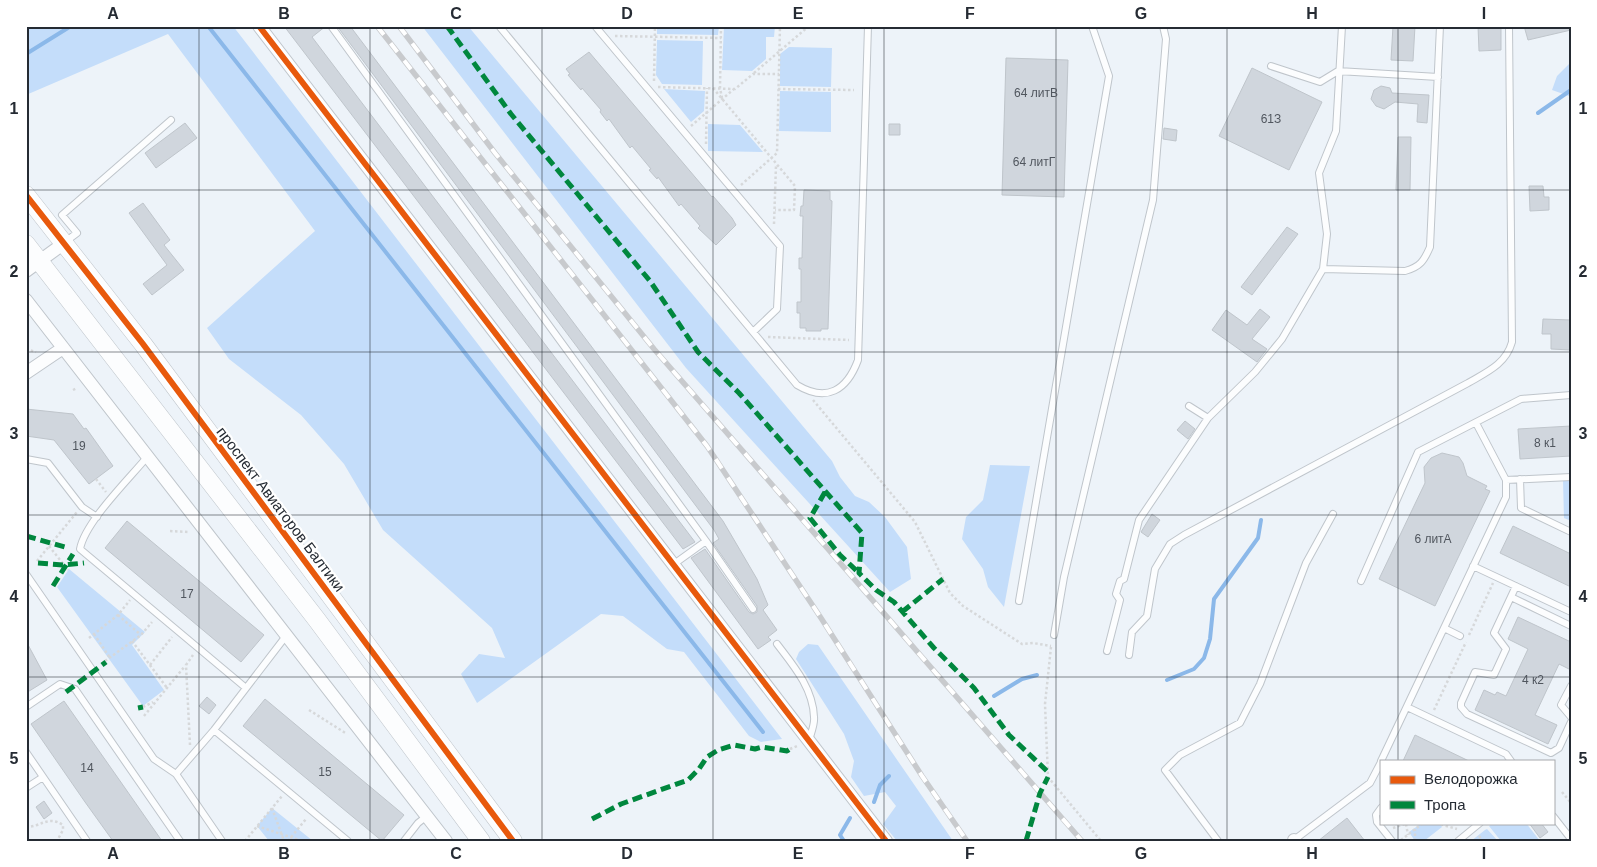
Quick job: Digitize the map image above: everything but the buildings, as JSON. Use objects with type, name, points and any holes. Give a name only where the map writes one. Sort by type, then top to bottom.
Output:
[{"type":"street","points":[[259,26],[674,564],[804,742],[886,841]]},
{"type":"street","name":"проспект Авиаторов Балтики","points":[[26,195],[149,351],[513,841]]},
{"type":"street","points":[[26,244],[33,266],[317,620],[480,841]]},
{"type":"street","points":[[33,266],[63,244]]},
{"type":"street","points":[[26,300],[446,841]]},
{"type":"street","points":[[26,373],[63,348]]},
{"type":"lane","points":[[331,26],[706,541],[753,609]]},
{"type":"lane","points":[[499,26],[797,385],[808,391],[820,393],[833,392],[843,386],[852,376],[858,360],[868,26]]},
{"type":"lane","points":[[596,26],[780,246],[779,302],[773,315],[753,332]]},
{"type":"lane","points":[[1019,601],[1109,76],[1092,26]]},
{"type":"lane","points":[[1054,635],[1064,577],[1153,200],[1166,39],[1163,26]]},
{"type":"lane","points":[[1107,651],[1120,600],[1116,594],[1120,581],[1124,579],[1139,520],[1208,418],[1256,372],[1282,339],[1323,269],[1327,234],[1319,173],[1336,131],[1342,26]]},
{"type":"lane","points":[[1323,269],[1405,271],[1417,268],[1425,260],[1430,248],[1440,26]]},
{"type":"lane","points":[[1129,655],[1132,632],[1147,616],[1155,569],[1170,544],[1468,383],[1501,363],[1509,353],[1512,342],[1509,26]]},
{"type":"lane","points":[[1271,66],[1320,82],[1338,71],[1438,78]]},
{"type":"lane","points":[[63,244],[77,234],[62,215],[170,120]]},
{"type":"lane","points":[[1361,581],[1418,452],[1521,399],[1571,395]]},
{"type":"lane","points":[[1189,406],[1208,418]]},
{"type":"lane","points":[[1381,760],[1506,497],[1506,480],[1476,423]]},
{"type":"lane","points":[[148,456],[97,517],[85,534],[80,549],[246,688]]},
{"type":"lane","points":[[26,459],[48,463],[82,507],[97,517]]},
{"type":"lane","points":[[1506,480],[1571,477]]},
{"type":"lane","points":[[1520,479],[1521,508],[1571,532]]},
{"type":"lane","points":[[1218,841],[1165,770],[1180,755],[1240,723],[1260,684],[1306,563],[1333,514]]},
{"type":"lane","points":[[674,564],[706,541]]},
{"type":"lane","points":[[1473,566],[1571,612]]},
{"type":"lane","points":[[26,574],[154,759],[176,774],[222,841]]},
{"type":"lane","points":[[1516,586],[1494,633],[1506,648],[1494,675],[1476,672],[1461,703],[1461,707],[1467,714],[1551,753],[1559,748],[1571,722]]},
{"type":"lane","points":[[1510,597],[1571,626]]},
{"type":"lane","points":[[1444,628],[1460,636]]},
{"type":"lane","points":[[176,774],[214,730],[286,636]]},
{"type":"lane","points":[[777,644],[801,676],[810,694],[814,718],[804,742]]},
{"type":"lane","points":[[26,707],[60,684],[75,689],[180,841]]},
{"type":"lane","points":[[1571,686],[1561,705],[1571,717]]},
{"type":"lane","points":[[1407,707],[1506,754],[1510,760]]},
{"type":"lane","points":[[214,730],[348,841]]},
{"type":"lane","points":[[26,752],[87,841]]},
{"type":"lane","points":[[1292,840],[1378,776]]},
{"type":"lane","points":[[26,788],[43,777]]},
{"type":"lane","points":[[1380,809],[1376,815],[1377,822],[1392,841]]},
{"type":"lane","points":[[404,841],[418,823],[427,816]]},
{"type":"lane","points":[[1554,817],[1570,840]]},
{"type":"lane","points":[[1458,841],[1475,825]]},
{"type":"path","points":[[655,26],[654,81],[659,86],[735,89]]},
{"type":"path","points":[[721,26],[720,88],[722,99]]},
{"type":"path","points":[[734,191],[777,153],[780,26]]},
{"type":"path","points":[[684,131],[809,26]]},
{"type":"path","points":[[603,36],[721,38]]},
{"type":"path","points":[[753,74],[779,74]]},
{"type":"path","points":[[651,93],[659,86]]},
{"type":"path","points":[[705,157],[707,88]]},
{"type":"path","points":[[713,88],[795,186],[794,210],[775,210]]},
{"type":"path","points":[[778,89],[854,90]]},
{"type":"path","points":[[774,238],[776,163]]},
{"type":"path","points":[[768,337],[849,340]]},
{"type":"path","points":[[73,390],[77,388]]},
{"type":"path","points":[[808,391],[812,400],[916,522],[950,593],[963,606],[1022,644],[1033,642],[1051,646],[1045,704],[1048,777],[1101,841]]},
{"type":"path","points":[[96,479],[108,494]]},
{"type":"path","points":[[36,561],[76,513]]},
{"type":"path","points":[[170,531],[189,532]]},
{"type":"path","points":[[49,546],[68,570]]},
{"type":"path","points":[[89,638],[118,615],[141,635],[104,659]]},
{"type":"path","points":[[150,665],[177,630]]},
{"type":"path","points":[[94,634],[109,656]]},
{"type":"path","points":[[132,641],[167,688]]},
{"type":"path","points":[[144,716],[198,648]]},
{"type":"path","points":[[186,665],[190,745]]},
{"type":"path","points":[[143,707],[155,702]]},
{"type":"path","points":[[309,710],[348,735]]},
{"type":"path","points":[[790,750],[804,742]]},
{"type":"path","points":[[1562,792],[1571,803]]},
{"type":"path","points":[[245,841],[283,795]]},
{"type":"path","points":[[272,808],[284,841]]},
{"type":"path","points":[[288,841],[309,816]]},
{"type":"path","points":[[26,827],[46,820],[58,821],[63,824],[58,841]]},
{"type":"path","points":[[1384,831],[1404,824]]},
{"type":"path","points":[[1407,824],[1408,835]]},
{"type":"path","points":[[1400,841],[1422,824]]},
{"type":"path","points":[[1440,824],[1457,829]]},
{"type":"path","points":[[257,826],[302,841]]},
{"type":"path","points":[[1415,829],[1415,841]]},
{"type":"shaded area","points":[[26,26],[233,26],[782,739],[761,742],[749,736],[684,652],[667,649],[623,616],[601,614],[477,703],[461,674],[479,654],[505,658],[492,628],[383,530],[344,464],[301,415],[229,359],[207,328],[315,231],[168,34],[26,95]]},
{"type":"shaded area","points":[[422,26],[468,26],[832,461],[840,477],[855,496],[869,502],[885,517],[907,547],[911,579],[890,592],[686,368]]},
{"type":"shaded area","points":[[657,26],[719,26],[718,35],[657,34]]},
{"type":"shaded area","points":[[724,26],[775,26],[774,37],[766,37],[766,59],[752,71],[722,70]]},
{"type":"shaded area","points":[[657,40],[703,41],[702,85],[662,84],[656,75]]},
{"type":"shaded area","points":[[789,47],[832,48],[831,87],[780,86],[780,54]]},
{"type":"shaded area","points":[[1571,62],[1571,96],[1569,96],[1552,90],[1557,76]]},
{"type":"shaded area","points":[[664,89],[705,91],[704,111],[691,122]]},
{"type":"shaded area","points":[[780,91],[831,92],[831,132],[779,131]]},
{"type":"shaded area","points":[[708,124],[740,125],[763,152],[708,151]]},
{"type":"shaded area","points":[[990,465],[1030,466],[1004,607],[988,587],[983,569],[962,539],[966,517],[983,500]]},
{"type":"shaded area","points":[[1571,480],[1571,521],[1564,518],[1563,481]]},
{"type":"shaded area","points":[[69,569],[145,632],[132,645],[164,690],[143,706],[57,587]]},
{"type":"shaded area","points":[[808,644],[818,645],[953,841],[897,841],[883,824],[896,806],[885,792],[864,796],[851,777],[854,761],[844,734],[796,659],[799,652]]},
{"type":"shaded area","points":[[272,808],[313,841],[269,841],[257,826]]},
{"type":"shaded area","points":[[1440,824],[1442,827],[1424,841],[1415,841],[1409,832],[1419,825]]},
{"type":"shaded area","points":[[1492,824],[1527,824],[1540,841],[1501,841],[1489,826]]},
{"type":"shaded area","points":[[1487,829],[1498,841],[1471,841],[1485,830]]},
{"type":"waterway","points":[[26,54],[71,26]]},
{"type":"waterway","points":[[208,26],[763,732]]},
{"type":"waterway","points":[[1538,113],[1571,90]]},
{"type":"waterway","points":[[1167,680],[1194,669],[1204,658],[1210,639],[1214,599],[1258,538],[1261,520]]},
{"type":"waterway","points":[[994,696],[1022,679],[1037,675]]},
{"type":"waterway","points":[[874,802],[880,785],[889,776]]},
{"type":"waterway","points":[[844,841],[840,835],[850,818]]},
{"type":"railway","points":[[377,26],[707,446],[821,618],[922,776],[967,841]]},
{"type":"railway","points":[[399,26],[495,153],[654,349],[1082,841]]},
{"type":"marked path","points":[[447,26],[511,114],[650,281],[698,352],[739,393],[862,533],[859,573],[876,590],[894,602],[934,648],[974,688],[1009,735],[1047,771]]},
{"type":"marked path","points":[[825,492],[810,518],[840,555],[859,573]]},
{"type":"marked path","points":[[26,536],[65,547]]},
{"type":"marked path","points":[[53,586],[73,554]]},
{"type":"marked path","points":[[38,563],[64,565],[84,563]]},
{"type":"marked path","points":[[902,612],[943,579]]},
{"type":"marked path","points":[[66,692],[106,662]]},
{"type":"marked path","points":[[138,708],[143,707]]},
{"type":"marked path","points":[[592,819],[621,804],[688,780],[707,757],[718,750],[734,745],[755,749],[762,747],[787,751],[790,749]]},
{"type":"marked path","points":[[1026,841],[1040,793],[1048,777]]},
{"type":"cycle path","points":[[259,26],[886,841]]},
{"type":"cycle path","points":[[26,195],[143,344],[513,841]]}]
